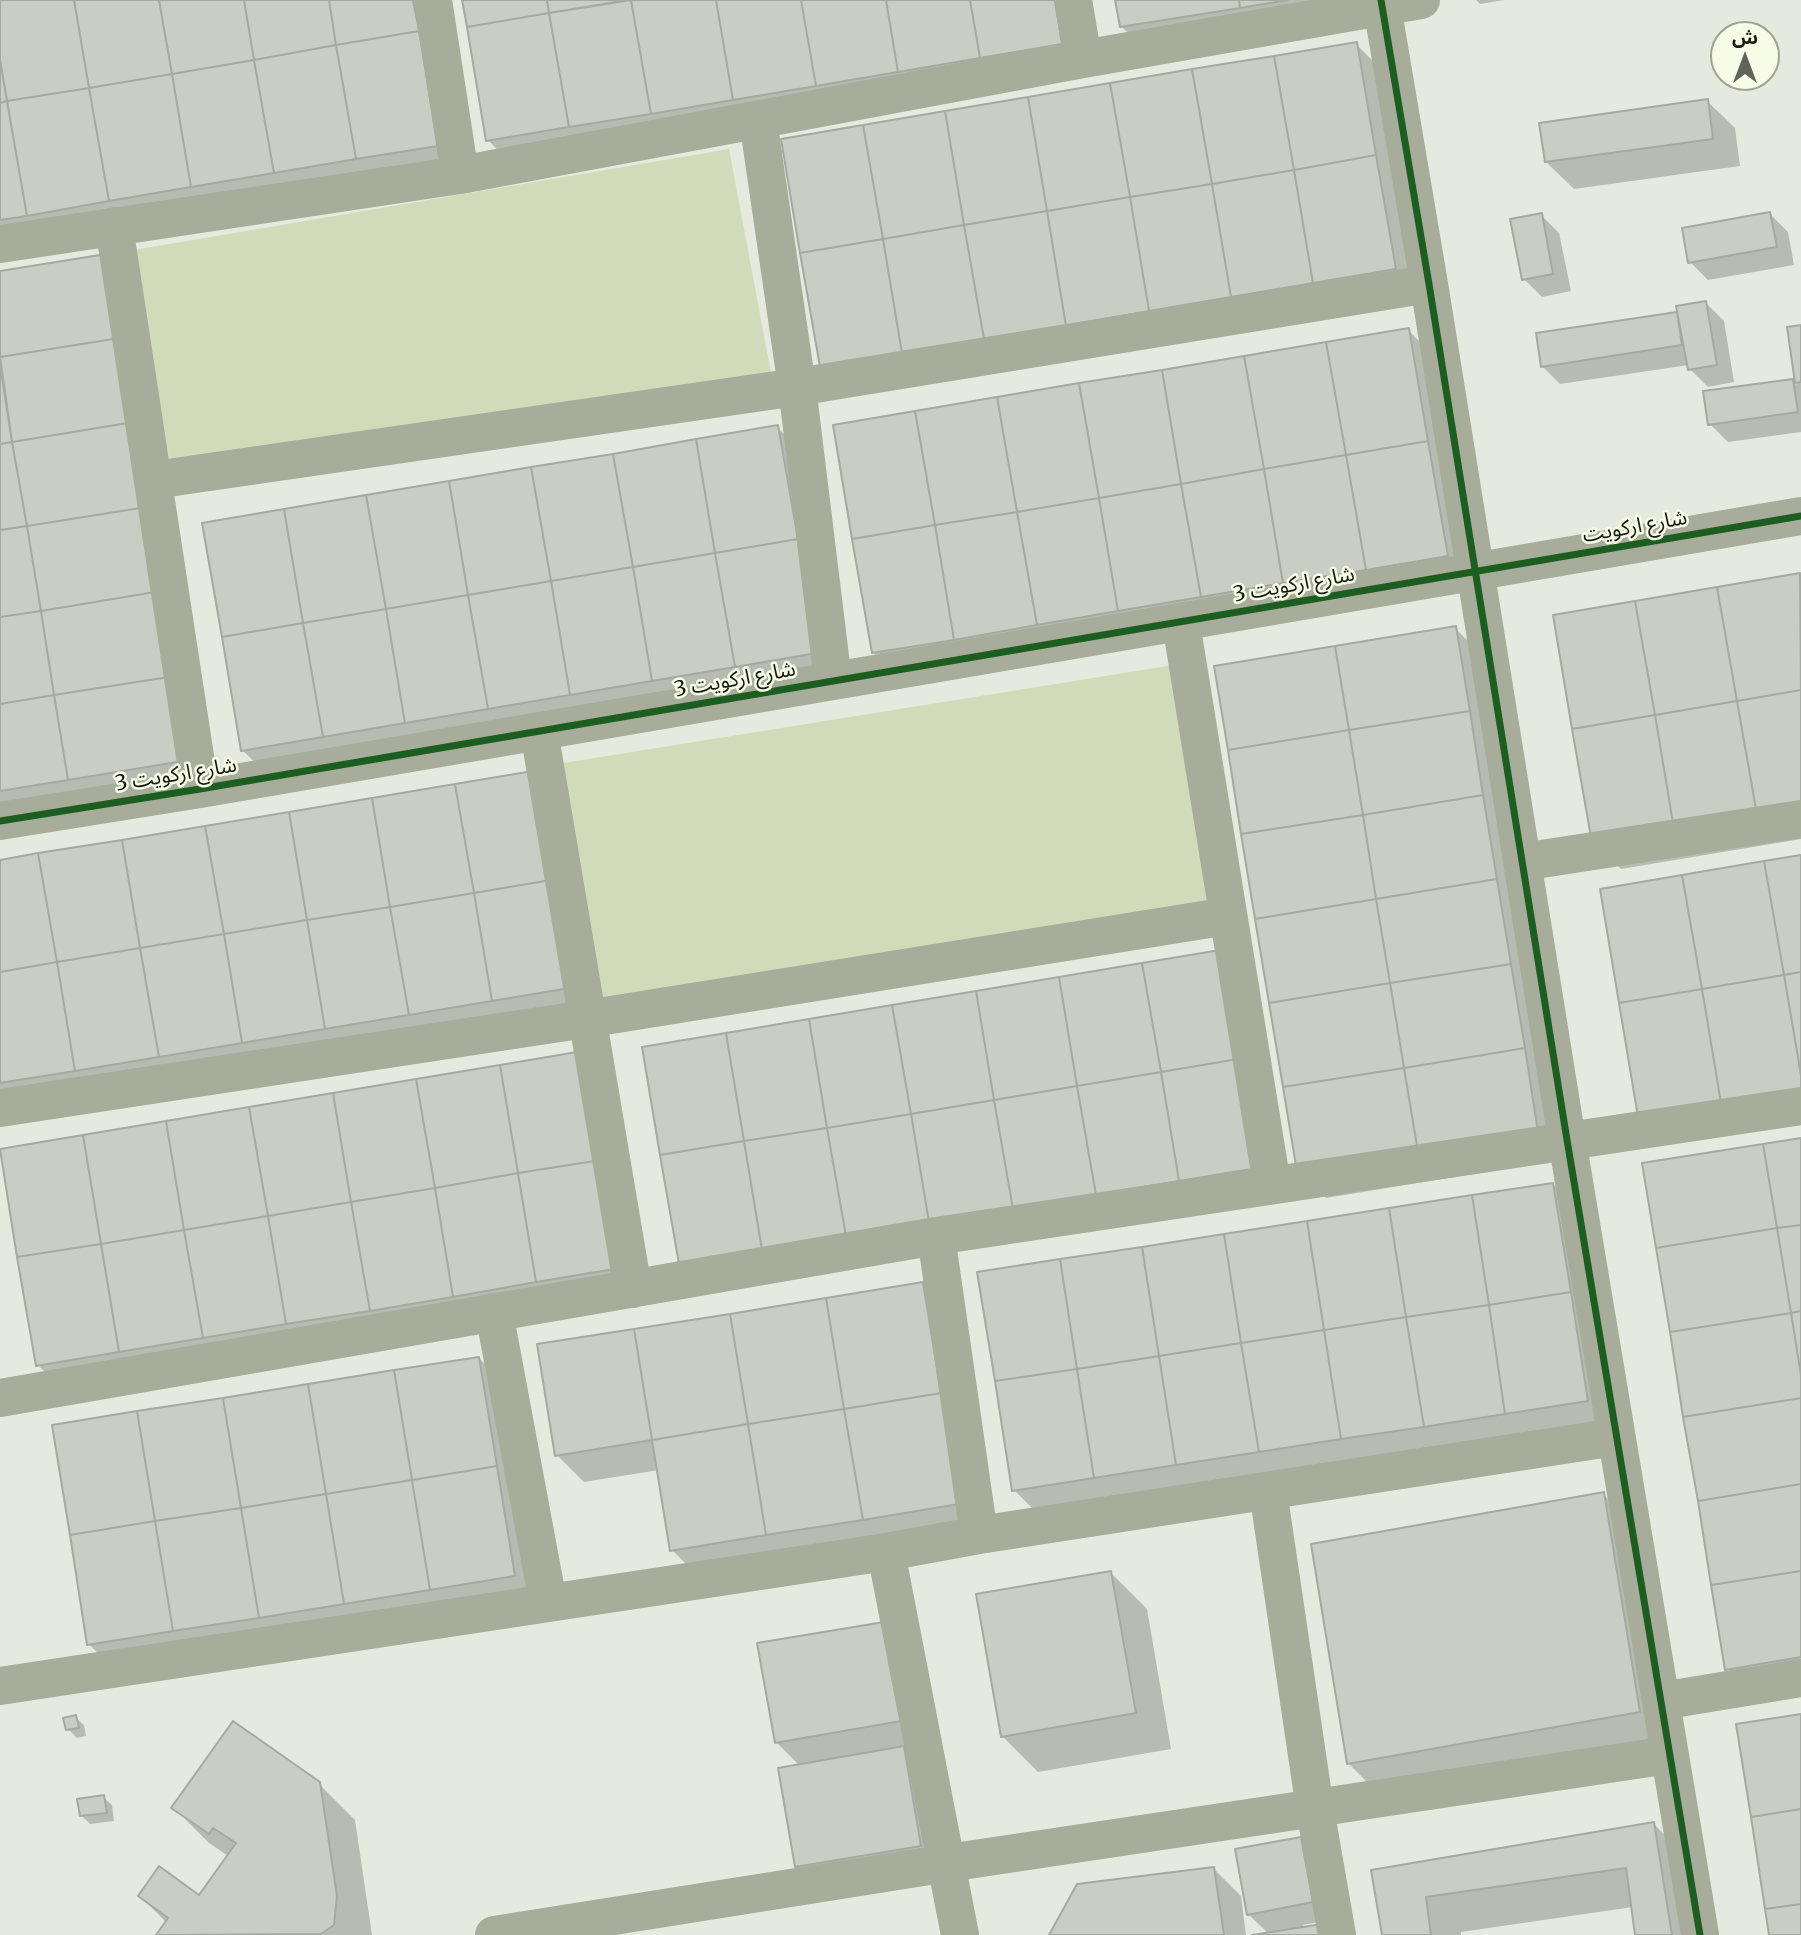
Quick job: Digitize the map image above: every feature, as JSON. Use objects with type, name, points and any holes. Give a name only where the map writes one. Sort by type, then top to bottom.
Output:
[{"type":"street","points":[[433,0],[460,174]]},
{"type":"street","points":[[1073,0],[1083,59]]},
{"type":"street","points":[[0,244],[460,174],[1381,3],[1421,0]]},
{"type":"street","points":[[1381,3],[1699,1935]]},
{"type":"street","points":[[758,120],[797,387],[833,681]]},
{"type":"street","points":[[114,226],[200,789]]},
{"type":"street","points":[[154,480],[797,387],[1429,284]]},
{"type":"street","name":"شارع اركويت","points":[[1476,572],[1801,516]]},
{"type":"street","name":"شارع اركويت 3","points":[[0,821],[1476,572]]},
{"type":"street","points":[[1181,623],[1272,1185]]},
{"type":"street","points":[[539,731],[633,1289]]},
{"type":"street","points":[[1522,862],[1801,819]]},
{"type":"street","points":[[0,1108],[586,1019],[1228,916]]},
{"type":"street","points":[[0,1398],[936,1236],[1801,1106]]},
{"type":"street","points":[[936,1236],[979,1535]]},
{"type":"street","points":[[494,1312],[548,1602]]},
{"type":"street","points":[[0,1686],[886,1552],[979,1535],[1616,1437]]},
{"type":"street","points":[[1268,1491],[1315,1810],[1337,1935]]},
{"type":"street","points":[[886,1552],[960,1935]]},
{"type":"street","points":[[1661,1701],[1801,1678]]},
{"type":"street","points":[[494,1935],[947,1863],[1670,1755]]},
{"type":"green space","points":[[729,149],[771,373],[171,467],[128,251]]},
{"type":"green space","points":[[1180,664],[1218,907],[599,1005],[557,764]]},
{"type":"building","points":[[0,0],[74,0],[89,88],[7,101],[0,60]]},
{"type":"building","points":[[74,0],[159,0],[172,74],[89,88]]},
{"type":"building","points":[[159,0],[244,0],[254,60],[172,74]]},
{"type":"building","points":[[244,0],[329,0],[336,45],[254,60]]},
{"type":"building","points":[[329,0],[413,0],[419,31],[336,45]]},
{"type":"building","points":[[462,0],[547,0],[549,13],[467,27]]},
{"type":"building","points":[[547,0],[628,0],[549,13]]},
{"type":"building","points":[[631,0],[716,0],[733,100],[651,114]]},
{"type":"building","points":[[631,0],[651,114],[569,127],[549,13]]},
{"type":"building","points":[[716,0],[801,0],[816,86],[733,100]]},
{"type":"building","points":[[801,0],[886,0],[898,72],[816,86]]},
{"type":"building","points":[[886,0],[970,0],[980,58],[898,72]]},
{"type":"building","points":[[970,0],[1055,0],[1062,44],[980,58]]},
{"type":"building","points":[[1115,0],[1239,0],[1240,8],[1120,27]]},
{"type":"building","points":[[1239,0],[1288,0],[1240,8]]},
{"type":"building","points":[[549,13],[569,127],[486,141],[467,27]]},
{"type":"building","points":[[419,31],[438,146],[356,159],[336,45]]},
{"type":"building","points":[[1357,42],[1376,155],[1294,170],[1274,56]]},
{"type":"building","points":[[336,45],[356,159],[274,173],[254,60]]},
{"type":"building","points":[[1274,56],[1294,170],[1212,184],[1192,69]]},
{"type":"building","points":[[0,60],[7,101],[0,103]]},
{"type":"building","points":[[254,60],[274,173],[191,187],[172,74]]},
{"type":"building","points":[[1192,69],[1212,184],[1130,197],[1110,83]]},
{"type":"building","points":[[172,74],[191,187],[109,201],[89,88]]},
{"type":"building","points":[[1110,83],[1130,197],[1047,211],[1028,97]]},
{"type":"building","points":[[89,88],[109,201],[27,216],[7,101]]},
{"type":"building","points":[[1028,97],[1047,211],[964,225],[945,111]]},
{"type":"building","points":[[1708,99],[1713,139],[1545,162],[1539,123]]},
{"type":"building","points":[[7,101],[27,216],[0,220],[0,103]]},
{"type":"building","points":[[945,111],[964,225],[883,239],[863,125]]},
{"type":"building","points":[[863,125],[883,239],[800,253],[781,139]]},
{"type":"building","points":[[1376,155],[1396,269],[1313,283],[1294,170]]},
{"type":"building","points":[[1294,170],[1313,283],[1231,297],[1212,184]]},
{"type":"building","points":[[1212,184],[1231,297],[1149,311],[1130,197]]},
{"type":"building","points":[[1130,197],[1149,311],[1066,326],[1047,211]]},
{"type":"building","points":[[1047,211],[1066,326],[984,339],[964,225]]},
{"type":"building","points":[[1770,212],[1777,247],[1688,263],[1682,228]]},
{"type":"building","points":[[1542,213],[1553,274],[1522,280],[1510,219]]},
{"type":"building","points":[[964,225],[984,339],[902,353],[883,239]]},
{"type":"building","points":[[883,239],[902,353],[820,367],[800,253]]},
{"type":"building","points":[[106,254],[120,338],[0,357],[0,271]]},
{"type":"building","points":[[1706,301],[1717,365],[1688,370],[1676,306]]},
{"type":"building","points":[[1677,312],[1682,345],[1541,367],[1536,333]]},
{"type":"building","points":[[1801,325],[1801,382],[1795,383],[1787,327]]},
{"type":"building","points":[[1409,328],[1428,441],[1346,455],[1326,342]]},
{"type":"building","points":[[120,338],[134,422],[12,442],[0,357]]},
{"type":"building","points":[[1326,342],[1346,455],[1264,469],[1244,356]]},
{"type":"building","points":[[1244,356],[1264,469],[1181,484],[1162,370]]},
{"type":"building","points":[[0,364],[12,442],[0,444]]},
{"type":"building","points":[[1162,370],[1181,484],[1099,498],[1079,383]]},
{"type":"building","points":[[1793,379],[1798,412],[1708,425],[1703,391]]},
{"type":"building","points":[[1079,383],[1099,498],[1017,512],[997,397]]},
{"type":"building","points":[[997,397],[1017,512],[935,525],[915,411]]},
{"type":"building","points":[[915,411],[935,525],[852,539],[833,425]]},
{"type":"building","points":[[134,422],[147,507],[27,526],[12,442]]},
{"type":"building","points":[[778,425],[798,539],[715,553],[696,439]]},
{"type":"building","points":[[696,439],[715,553],[633,567],[613,454]]},
{"type":"building","points":[[1428,441],[1448,556],[1366,570],[1346,455]]},
{"type":"building","points":[[12,442],[27,526],[0,530],[0,444]]},
{"type":"building","points":[[613,454],[633,567],[551,581],[531,467]]},
{"type":"building","points":[[1346,455],[1366,570],[1283,583],[1264,469]]},
{"type":"building","points":[[531,467],[551,581],[468,595],[449,481]]},
{"type":"building","points":[[1264,469],[1283,583],[1201,597],[1181,484]]},
{"type":"building","points":[[449,481],[468,595],[386,609],[366,495]]},
{"type":"building","points":[[1181,484],[1201,597],[1118,611],[1099,498]]},
{"type":"building","points":[[366,495],[386,609],[303,623],[284,509]]},
{"type":"building","points":[[1099,498],[1118,611],[1037,625],[1017,512]]},
{"type":"building","points":[[147,507],[161,591],[41,611],[27,526]]},
{"type":"building","points":[[284,509],[303,623],[222,637],[202,523]]},
{"type":"building","points":[[1017,512],[1037,625],[954,640],[935,525]]},
{"type":"building","points":[[935,525],[954,640],[872,653],[852,539]]},
{"type":"building","points":[[27,526],[41,611],[0,617],[0,530]]},
{"type":"building","points":[[798,539],[817,653],[735,667],[715,553]]},
{"type":"building","points":[[715,553],[735,667],[652,681],[633,567]]},
{"type":"building","points":[[633,567],[652,681],[570,695],[551,581]]},
{"type":"building","points":[[1800,573],[1801,690],[1737,701],[1717,587]]},
{"type":"building","points":[[551,581],[570,695],[488,709],[468,595]]},
{"type":"building","points":[[1717,587],[1737,701],[1655,715],[1635,601]]},
{"type":"building","points":[[161,591],[175,676],[54,695],[41,611]]},
{"type":"building","points":[[468,595],[488,709],[405,723],[386,609]]},
{"type":"building","points":[[1635,601],[1655,715],[1572,729],[1553,615]]},
{"type":"building","points":[[386,609],[405,723],[323,737],[303,623]]},
{"type":"building","points":[[41,611],[54,695],[0,704],[0,617]]},
{"type":"building","points":[[303,623],[323,737],[241,751],[222,637]]},
{"type":"building","points":[[1456,626],[1470,711],[1349,730],[1335,646]]},
{"type":"building","points":[[1335,646],[1349,730],[1228,750],[1214,666]]},
{"type":"building","points":[[175,676],[189,760],[68,780],[54,695]]},
{"type":"building","points":[[1801,690],[1801,808],[1757,815],[1737,701]]},
{"type":"building","points":[[54,695],[68,780],[0,791],[0,704]]},
{"type":"building","points":[[1737,701],[1757,815],[1674,829],[1655,715]]},
{"type":"building","points":[[1470,711],[1483,795],[1363,815],[1349,730]]},
{"type":"building","points":[[1655,715],[1674,829],[1592,843],[1572,729]]},
{"type":"building","points":[[1349,730],[1363,815],[1241,834],[1228,750]]},
{"type":"building","points":[[539,770],[557,879],[474,893],[455,784]]},
{"type":"building","points":[[455,784],[474,893],[390,907],[372,798]]},
{"type":"building","points":[[1483,795],[1497,879],[1376,899],[1363,815]]},
{"type":"building","points":[[372,798],[390,907],[307,920],[289,812]]},
{"type":"building","points":[[289,812],[307,920],[224,934],[205,826]]},
{"type":"building","points":[[1363,815],[1376,899],[1255,919],[1241,834]]},
{"type":"building","points":[[205,826],[224,934],[140,948],[122,840]]},
{"type":"building","points":[[122,840],[140,948],[57,962],[38,853]]},
{"type":"building","points":[[38,853],[57,962],[0,972],[0,860]]},
{"type":"building","points":[[1801,855],[1801,972],[1784,975],[1764,861]]},
{"type":"building","points":[[1764,861],[1784,975],[1702,989],[1682,875]]},
{"type":"building","points":[[1682,875],[1702,989],[1619,1003],[1600,889]]},
{"type":"building","points":[[557,879],[576,987],[492,1001],[474,893]]},
{"type":"building","points":[[1497,879],[1511,964],[1390,983],[1376,899]]},
{"type":"building","points":[[474,893],[492,1001],[409,1015],[390,907]]},
{"type":"building","points":[[1376,899],[1390,983],[1269,1003],[1255,919]]},
{"type":"building","points":[[390,907],[409,1015],[325,1029],[307,920]]},
{"type":"building","points":[[307,920],[325,1029],[242,1043],[224,934]]},
{"type":"building","points":[[224,934],[242,1043],[159,1057],[140,948]]},
{"type":"building","points":[[140,948],[159,1057],[75,1071],[57,962]]},
{"type":"building","points":[[1226,949],[1244,1058],[1161,1072],[1142,963]]},
{"type":"building","points":[[57,962],[75,1071],[0,1083],[0,972]]},
{"type":"building","points":[[1142,963],[1161,1072],[1077,1086],[1059,977]]},
{"type":"building","points":[[1511,964],[1525,1048],[1404,1068],[1390,983]]},
{"type":"building","points":[[1801,972],[1801,1075],[1784,975]]},
{"type":"building","points":[[1784,975],[1801,1089],[1721,1103],[1702,989]]},
{"type":"building","points":[[1059,977],[1077,1086],[994,1100],[976,991]]},
{"type":"building","points":[[1390,983],[1404,1068],[1283,1087],[1269,1003]]},
{"type":"building","points":[[1702,989],[1721,1103],[1638,1117],[1619,1003]]},
{"type":"building","points":[[976,991],[994,1100],[911,1114],[892,1005]]},
{"type":"building","points":[[892,1005],[911,1114],[827,1128],[809,1019]]},
{"type":"building","points":[[809,1019],[827,1128],[744,1141],[726,1033]]},
{"type":"building","points":[[726,1033],[744,1141],[660,1155],[642,1047]]},
{"type":"building","points":[[1525,1048],[1538,1132],[1418,1152],[1404,1068]]},
{"type":"building","points":[[583,1051],[601,1160],[518,1173],[500,1065]]},
{"type":"building","points":[[1244,1058],[1263,1167],[1179,1181],[1161,1072]]},
{"type":"building","points":[[500,1065],[518,1173],[435,1188],[416,1079]]},
{"type":"building","points":[[1404,1068],[1418,1152],[1297,1172],[1283,1087]]},
{"type":"building","points":[[1161,1072],[1179,1181],[1096,1195],[1077,1086]]},
{"type":"building","points":[[416,1079],[435,1188],[351,1202],[333,1093]]},
{"type":"building","points":[[1077,1086],[1096,1195],[1013,1209],[994,1100]]},
{"type":"building","points":[[333,1093],[351,1202],[268,1216],[249,1107]]},
{"type":"building","points":[[994,1100],[1013,1209],[929,1222],[911,1114]]},
{"type":"building","points":[[249,1107],[268,1216],[184,1230],[166,1121]]},
{"type":"building","points":[[911,1114],[929,1222],[846,1236],[827,1128]]},
{"type":"building","points":[[166,1121],[184,1230],[101,1244],[83,1135]]},
{"type":"building","points":[[827,1128],[846,1236],[762,1250],[744,1141]]},
{"type":"building","points":[[83,1135],[101,1244],[17,1257],[0,1149]]},
{"type":"building","points":[[1801,1138],[1801,1225],[1777,1228],[1763,1144]]},
{"type":"building","points":[[744,1141],[762,1250],[679,1264],[660,1155]]},
{"type":"building","points":[[1763,1144],[1777,1228],[1656,1248],[1642,1163]]},
{"type":"building","points":[[601,1160],[620,1268],[536,1282],[518,1173]]},
{"type":"building","points":[[518,1173],[536,1282],[453,1297],[435,1188]]},
{"type":"building","points":[[1553,1183],[1571,1292],[1489,1305],[1472,1195]]},
{"type":"building","points":[[435,1188],[453,1297],[370,1311],[351,1202]]},
{"type":"building","points":[[1472,1195],[1489,1305],[1406,1317],[1389,1208]]},
{"type":"building","points":[[351,1202],[370,1311],[286,1324],[268,1216]]},
{"type":"building","points":[[1389,1208],[1406,1317],[1324,1330],[1307,1221]]},
{"type":"building","points":[[268,1216],[286,1324],[203,1338],[184,1230]]},
{"type":"building","points":[[1307,1221],[1324,1330],[1241,1343],[1224,1234]]},
{"type":"building","points":[[1801,1225],[1801,1311],[1791,1313],[1777,1228]]},
{"type":"building","points":[[1777,1228],[1791,1313],[1670,1332],[1656,1248]]},
{"type":"building","points":[[184,1230],[203,1338],[119,1352],[101,1244]]},
{"type":"building","points":[[1224,1234],[1241,1343],[1159,1356],[1142,1247]]},
{"type":"building","points":[[101,1244],[119,1352],[36,1366],[17,1257]]},
{"type":"building","points":[[1142,1247],[1159,1356],[1077,1369],[1060,1259]]},
{"type":"building","points":[[1060,1259],[1077,1369],[995,1381],[977,1272]]},
{"type":"building","points":[[923,1282],[941,1393],[844,1409],[826,1298]]},
{"type":"building","points":[[1571,1292],[1588,1401],[1505,1414],[1489,1305]]},
{"type":"building","points":[[826,1298],[844,1409],[748,1424],[730,1314]]},
{"type":"building","points":[[1489,1305],[1505,1414],[1424,1427],[1406,1317]]},
{"type":"building","points":[[1801,1311],[1801,1375],[1791,1313]]},
{"type":"building","points":[[1791,1313],[1801,1375],[1801,1398],[1683,1417],[1670,1332]]},
{"type":"building","points":[[730,1314],[748,1424],[652,1440],[634,1329]]},
{"type":"building","points":[[1406,1317],[1424,1427],[1341,1439],[1324,1330]]},
{"type":"building","points":[[634,1329],[652,1440],[555,1456],[537,1344]]},
{"type":"building","points":[[1324,1330],[1341,1439],[1259,1452],[1241,1343]]},
{"type":"building","points":[[1241,1343],[1259,1452],[1176,1465],[1159,1356]]},
{"type":"building","points":[[1159,1356],[1176,1465],[1094,1478],[1077,1369]]},
{"type":"building","points":[[479,1357],[497,1466],[412,1480],[394,1370]]},
{"type":"building","points":[[1077,1369],[1094,1478],[1012,1491],[995,1381]]},
{"type":"building","points":[[394,1370],[412,1480],[326,1494],[308,1384]]},
{"type":"building","points":[[308,1384],[326,1494],[241,1508],[223,1398]]},
{"type":"building","points":[[941,1393],[959,1504],[863,1520],[844,1409]]},
{"type":"building","points":[[223,1398],[241,1508],[155,1521],[137,1411]]},
{"type":"building","points":[[1801,1398],[1801,1484],[1698,1501],[1683,1417]]},
{"type":"building","points":[[844,1409],[863,1520],[766,1535],[748,1424]]},
{"type":"building","points":[[137,1411],[155,1521],[70,1535],[52,1425]]},
{"type":"building","points":[[748,1424],[766,1535],[670,1551],[652,1440]]},
{"type":"building","points":[[497,1466],[515,1576],[430,1590],[412,1480]]},
{"type":"building","points":[[412,1480],[430,1590],[344,1604],[326,1494]]},
{"type":"building","points":[[1801,1484],[1801,1571],[1711,1585],[1698,1501]]},
{"type":"building","points":[[1604,1492],[1640,1712],[1347,1764],[1311,1544]]},
{"type":"building","points":[[326,1494],[344,1604],[259,1618],[241,1508]]},
{"type":"building","points":[[241,1508],[259,1618],[173,1631],[155,1521]]},
{"type":"building","points":[[155,1521],[173,1631],[87,1645],[70,1535]]},
{"type":"building","points":[[1111,1571],[1136,1713],[1001,1737],[976,1594]]},
{"type":"building","points":[[1801,1571],[1801,1657],[1725,1670],[1711,1585]]},
{"type":"building","points":[[884,1622],[901,1721],[775,1743],[757,1643]]},
{"type":"building","points":[[1801,1714],[1801,1809],[1751,1817],[1736,1724]]},
{"type":"building","points":[[76,1715],[79,1728],[66,1730],[63,1718]]},
{"type":"building","points":[[233,1721],[320,1782],[337,1896],[334,1925],[321,1934],[156,1935],[168,1918],[138,1896],[159,1866],[199,1895],[236,1843],[213,1828],[209,1834],[171,1808]]},
{"type":"building","points":[[904,1746],[921,1846],[795,1867],[778,1768]]},
{"type":"building","points":[[104,1795],[107,1813],[80,1816],[77,1799]]},
{"type":"building","points":[[1801,1809],[1801,1904],[1765,1909],[1751,1817]]},
{"type":"building","points":[[1654,1822],[1672,1935],[1635,1935],[1626,1868],[1426,1897],[1431,1935],[1382,1935],[1371,1870]]},
{"type":"building","points":[[1301,1837],[1313,1902],[1247,1915],[1235,1849]]},
{"type":"building","points":[[1214,1867],[1224,1935],[1049,1935],[1077,1884]]},
{"type":"building","points":[[1801,1904],[1801,1935],[1769,1935],[1765,1909]]},
{"type":"building","points":[[1322,1924],[1324,1935],[1252,1935]]},
{"type":"cycle path","points":[[1381,0],[1700,1935]]},
{"type":"cycle path","points":[[0,821],[1801,516]]}]
